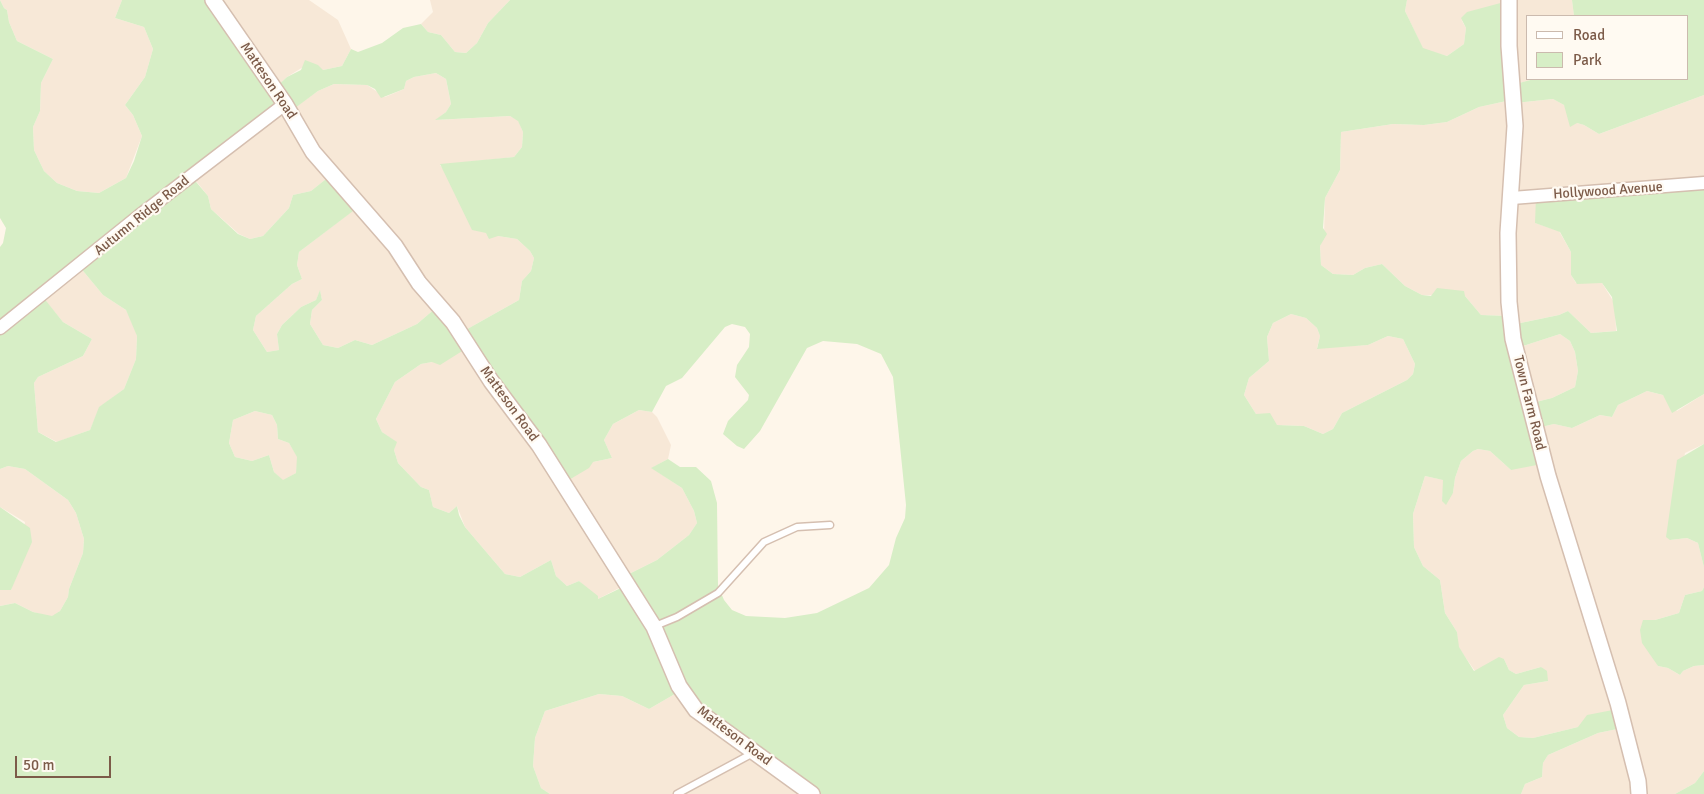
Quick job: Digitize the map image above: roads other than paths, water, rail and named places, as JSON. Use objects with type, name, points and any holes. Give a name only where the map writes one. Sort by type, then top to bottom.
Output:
[{"type":"street","name":"Matteson Road","points":[[214,0],[285,104],[313,152],[395,246],[419,283],[453,322],[490,381],[539,445],[654,627],[679,686],[696,710],[812,794]]},
{"type":"street","name":"Town Farm Road","points":[[1509,0],[1509,46],[1515,126],[1512,198],[1508,233],[1508,278],[1512,332],[1518,364],[1548,476],[1618,704],[1638,781],[1639,794]]},
{"type":"street","name":"Autumn Ridge Road","points":[[0,328],[139,216],[285,104]]},
{"type":"street","name":"Hollywood Avenue","points":[[1512,198],[1704,183]]},
{"type":"lane","points":[[654,627],[677,617],[718,593],[764,542],[797,527],[830,525]]},
{"type":"lane","points":[[677,794],[756,752]]}]
